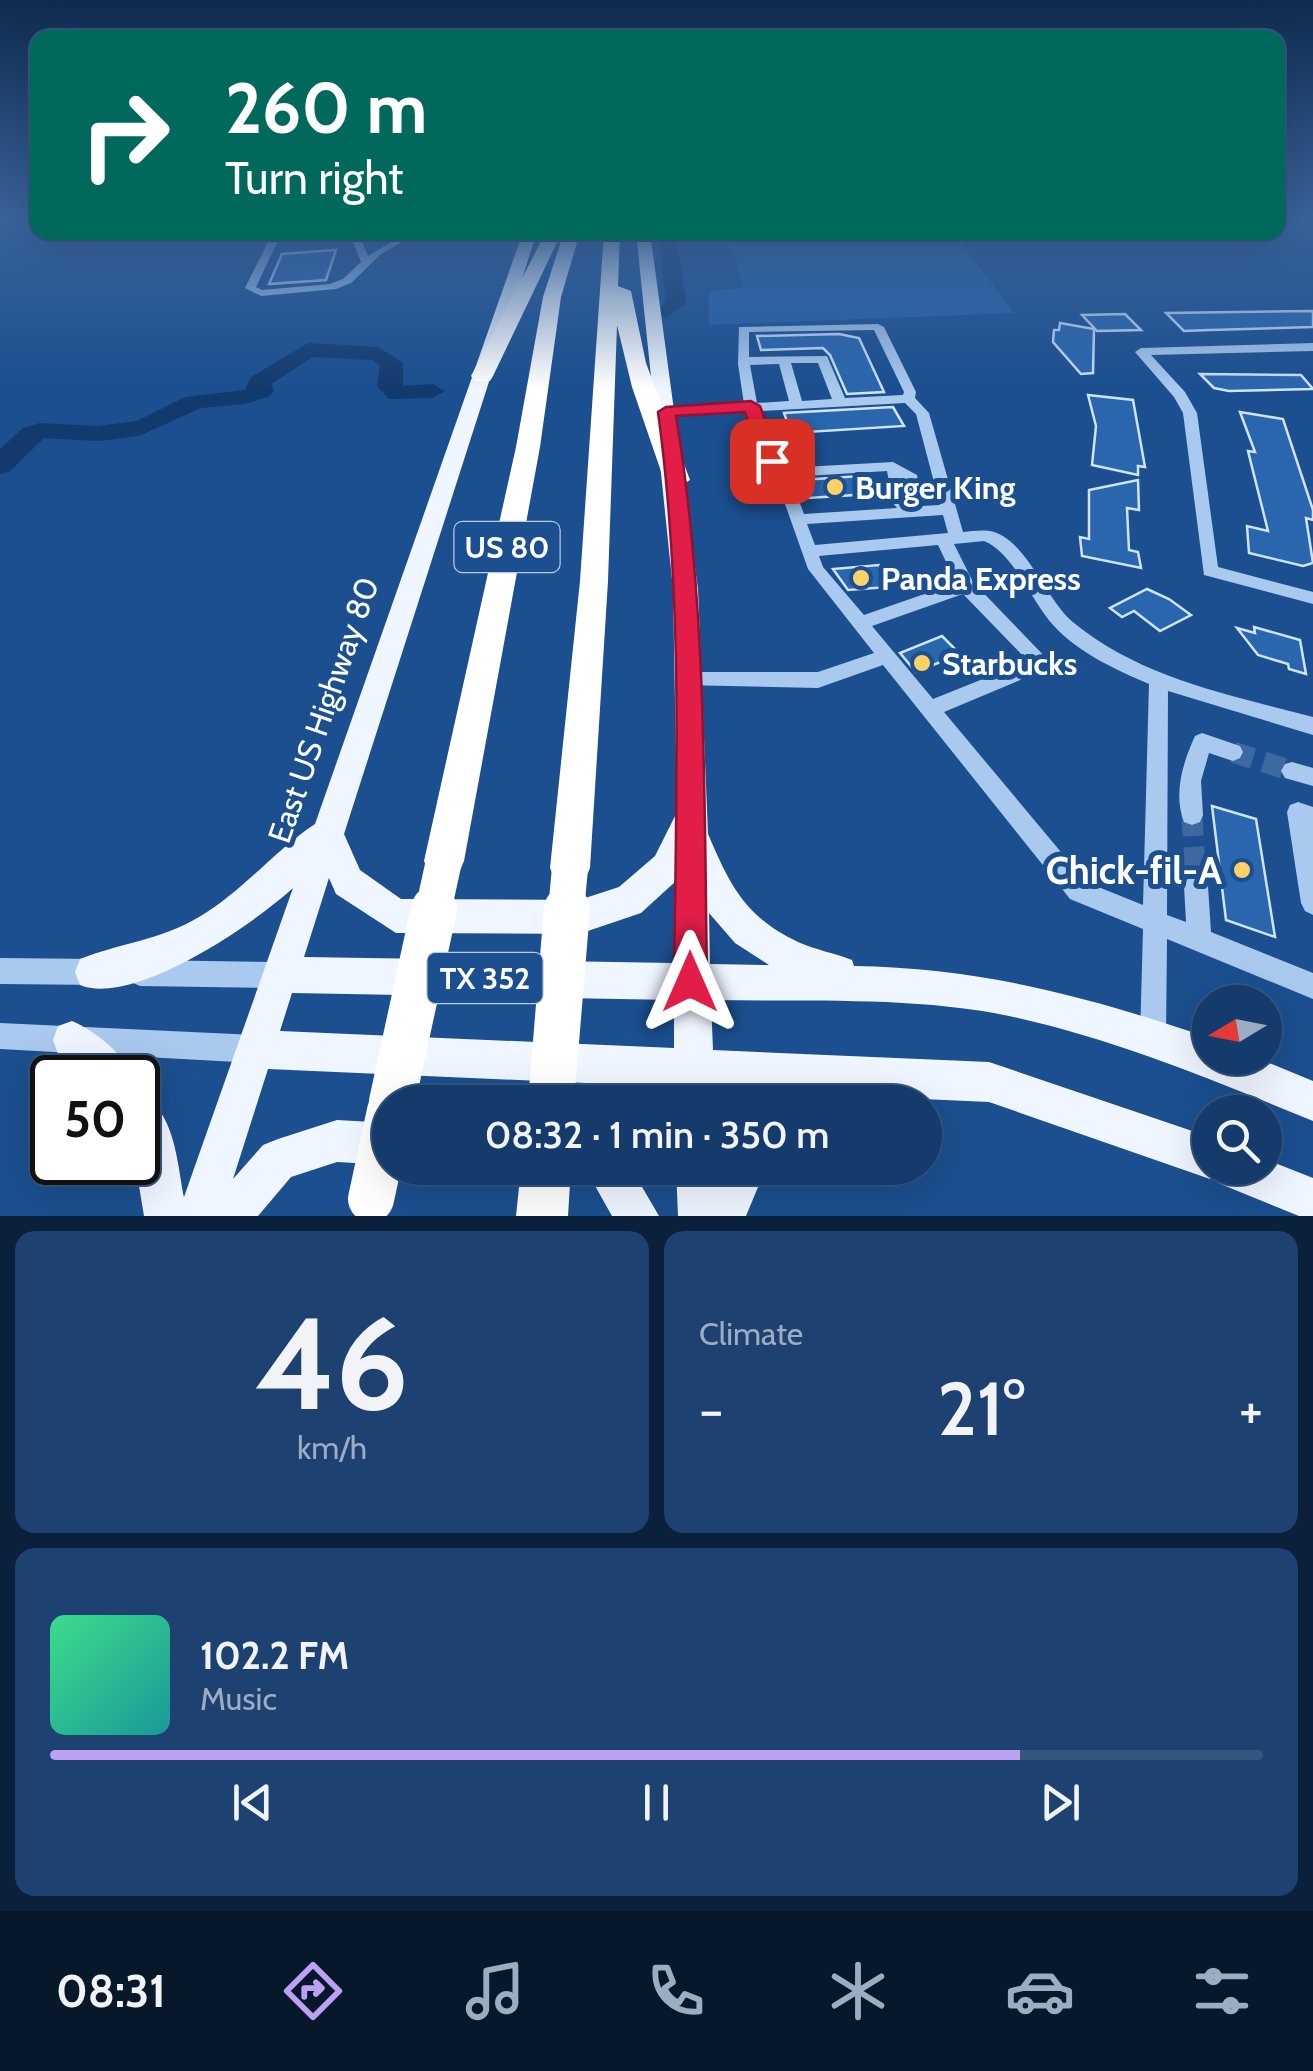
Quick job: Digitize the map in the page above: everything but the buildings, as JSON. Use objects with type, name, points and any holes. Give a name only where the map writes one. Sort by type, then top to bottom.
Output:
[{"type":"highway","points":[[482,376],[532,276]]},
{"type":"highway","name":"US 80","points":[[396,1085],[528,447],[558,276]]},
{"type":"highway","name":"US 80","points":[[552,1085],[594,580],[612,276]]},
{"type":"highway","points":[[621,276],[629,341],[677,480]]},
{"type":"highway","points":[[542,1216],[545,1185]]},
{"type":"main road","name":"East US Highway 80","points":[[199,1216],[515,276]]},
{"type":"main road","points":[[649,276],[677,480],[690,680],[694,1085]]},
{"type":"main road","points":[[92,972],[166,952],[212,930],[264,894],[326,833],[348,882],[396,916],[580,917],[629,901],[667,867],[690,810]]},
{"type":"main road","points":[[690,810],[702,864],[733,921],[796,964],[892,985]]},
{"type":"main road","name":"TX 352","points":[[279,975],[892,985],[1006,996],[1192,1051]]},
{"type":"main road","points":[[72,1040],[89,1055]]},
{"type":"main road","points":[[255,1049],[682,1085]]},
{"type":"main road","points":[[706,1085],[828,1075],[989,1082],[1192,1152]]},
{"type":"main road","points":[[812,1085],[828,1075]]},
{"type":"main road","name":"TX 352","points":[[1253,1075],[1313,1100]]},
{"type":"main road","points":[[228,1216],[278,1160],[337,1141],[372,1143]]},
{"type":"main road","points":[[160,1185],[166,1216]]},
{"type":"main road","points":[[617,1185],[637,1216]]},
{"type":"main road","points":[[699,1185],[700,1216]]},
{"type":"main road","points":[[724,1216],[738,1185]]},
{"type":"main road","points":[[1276,1185],[1313,1200]]},
{"type":"street","points":[[256,276],[250,288],[260,293],[332,287],[352,276]]},
{"type":"street","points":[[908,399],[910,392],[881,330],[870,325],[749,328],[742,333],[751,406],[772,461],[782,473],[816,569],[1078,890],[1155,925],[1313,986]]},
{"type":"street","points":[[1313,348],[1141,352],[1180,395],[1190,413],[1210,571],[1313,598]]},
{"type":"street","points":[[745,361],[823,359],[839,400]]},
{"type":"street","points":[[784,360],[796,403]]},
{"type":"street","points":[[666,412],[908,399],[922,413],[950,510],[951,539],[966,586],[1042,663],[930,708]]},
{"type":"street","points":[[782,473],[893,466],[901,503],[912,512]]},
{"type":"street","points":[[798,520],[950,510]]},
{"type":"street","points":[[809,551],[990,536],[1006,545],[1035,592],[1062,625],[1098,651],[1159,678],[1313,726]]},
{"type":"street","points":[[860,623],[966,586]]},
{"type":"street","points":[[690,680],[818,680],[887,656]]},
{"type":"street","points":[[1153,1038],[1159,678]]},
{"type":"street","points":[[1192,815],[1190,781],[1202,742],[1233,752]]},
{"type":"street","points":[[1313,817],[1298,812],[1313,903]]},
{"type":"street","points":[[1196,886],[1199,942]]},
{"type":"street","points":[[0,971],[279,975]]},
{"type":"street","points":[[0,1036],[255,1049]]},
{"type":"shaded area","points":[[740,276],[986,276],[1014,313],[709,325],[709,291],[743,288]]},
{"type":"waterway","points":[[666,312],[676,303],[673,276]]},
{"type":"waterway","points":[[0,466],[23,440],[40,430],[98,433],[139,428],[194,402],[254,395],[262,391],[259,382],[308,350],[378,354],[392,363],[389,386],[397,394],[433,391]]},
{"type":"tunnel","points":[[1233,752],[1292,771]]},
{"type":"tunnel","points":[[1192,815],[1196,886]]},
{"type":"place","name":"Burger King","points":[[835,487]]},
{"type":"place","name":"Panda Express","points":[[861,578]]},
{"type":"place","name":"Starbucks","points":[[922,663]]},
{"type":"place","name":"Chick-fil-A","points":[[1242,870]]},
{"type":"route","points":[[690,982],[689,642],[677,480],[666,412],[751,406],[772,461]]}]
